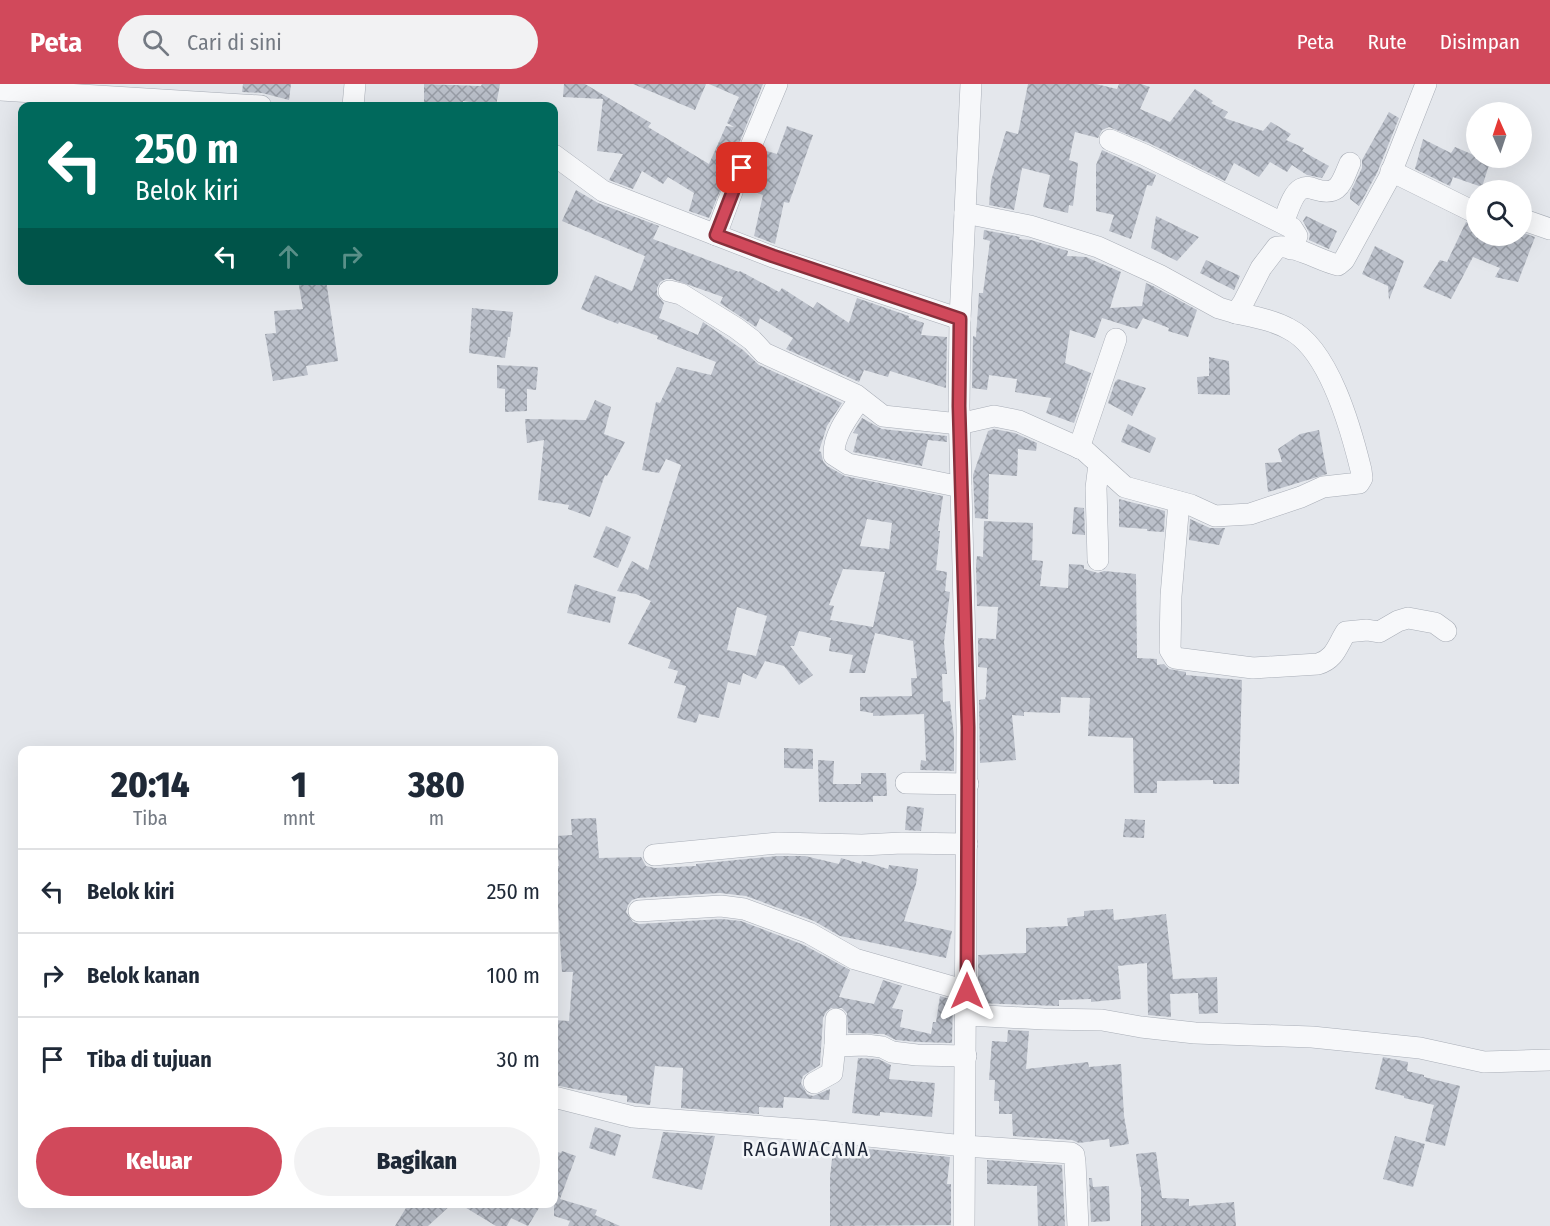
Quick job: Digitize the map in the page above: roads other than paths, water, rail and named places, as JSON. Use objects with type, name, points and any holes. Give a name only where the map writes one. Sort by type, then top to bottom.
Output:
[{"type":"street","points":[[353,102],[355,84]]},
{"type":"street","points":[[716,235],[777,84]]},
{"type":"street","points":[[964,1226],[968,784],[959,416],[960,319],[971,84]]},
{"type":"street","points":[[1236,313],[1261,268],[1277,247],[1291,249],[1338,265],[1344,261],[1391,171],[1426,84]]},
{"type":"street","points":[[0,90],[196,102]]},
{"type":"street","points":[[1110,140],[1282,223],[1296,232],[1297,236],[1291,249]]},
{"type":"street","points":[[558,158],[603,191],[806,268],[960,319]]},
{"type":"street","points":[[1282,223],[1296,194],[1301,189],[1309,187],[1328,193],[1333,191],[1341,184],[1350,163]]},
{"type":"street","points":[[1391,171],[1466,208]]},
{"type":"street","points":[[669,291],[681,294],[736,328],[764,353],[844,389],[883,416],[994,416],[1083,438],[1099,464],[1125,487],[1179,502],[1215,516],[1250,514],[1323,487],[1361,481],[1361,470],[1346,413],[1331,380],[1309,343],[1291,329],[1274,322],[1219,308],[1160,275],[1098,247],[1030,226],[965,213]]},
{"type":"street","points":[[1532,223],[1550,229]]},
{"type":"street","points":[[1083,438],[1116,339]]},
{"type":"street","points":[[860,399],[836,440],[834,450],[837,458],[848,464],[961,487]]},
{"type":"street","points":[[1098,560],[1096,488],[1099,464]]},
{"type":"street","points":[[1179,502],[1171,596],[1170,653],[1175,658],[1253,668],[1318,664],[1333,657],[1346,632],[1367,630],[1379,632],[1408,618],[1430,621],[1446,631]]},
{"type":"street","points":[[906,783],[968,784]]},
{"type":"street","points":[[654,855],[778,843],[967,844]]},
{"type":"street","points":[[639,911],[721,906],[744,909],[809,933],[855,959],[967,991]]},
{"type":"street","points":[[967,1015],[1102,1020],[1195,1033],[1312,1037],[1420,1048],[1484,1062],[1550,1060]]},
{"type":"street","points":[[814,1083],[832,1073],[837,1019]]},
{"type":"street","points":[[835,1046],[866,1045],[882,1047],[892,1052],[917,1055],[966,1056]]},
{"type":"street","points":[[558,1098],[633,1117],[820,1131],[964,1146],[1073,1153],[1078,1226]]},
{"type":"district","name":"RAGAWACANA","points":[[806,1149]]}]
